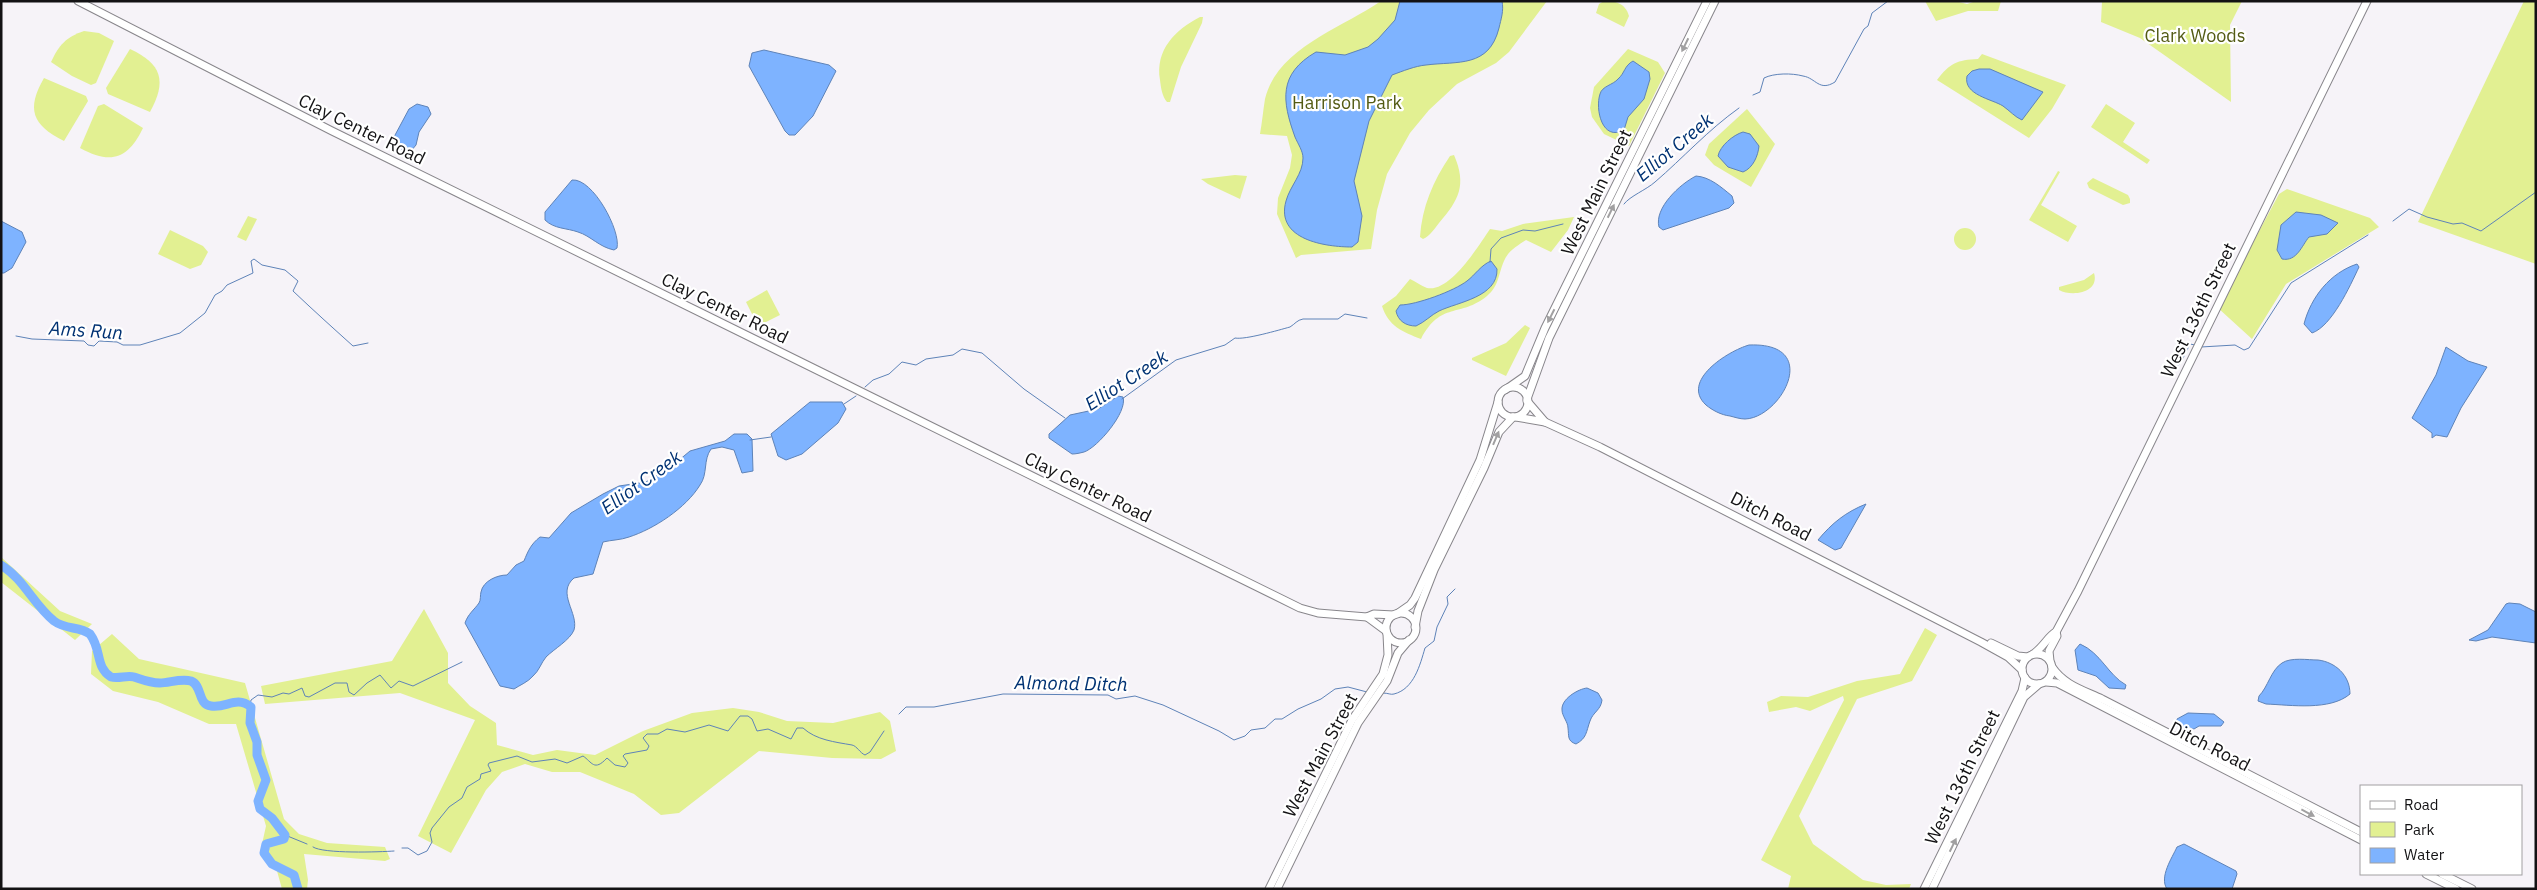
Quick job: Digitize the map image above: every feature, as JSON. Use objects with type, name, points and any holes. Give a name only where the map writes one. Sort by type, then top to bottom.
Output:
[{"type":"street","name":"Clay Center Road","points":[[78,1],[332,132],[1300,608],[1318,613],[1367,617],[1374,614],[1395,615]]},
{"type":"street","name":"West Main Street","points":[[1505,390],[1522,379],[1527,372],[1545,328],[1707,1]]},
{"type":"street","name":"West Main Street","points":[[1527,400],[1548,338],[1715,1]]},
{"type":"street","name":"West 136th Street","points":[[2031,656],[2056,632],[2367,1]]},
{"type":"street","points":[[1367,617],[1396,642],[1409,640],[1414,635],[1418,611],[1434,570],[1484,468],[1499,432],[1514,417],[1525,410],[1527,400],[1518,389],[1505,390],[1498,402],[1480,460],[1415,598],[1411,604],[1387,623],[1387,633]]},
{"type":"street","name":"Ditch Road","points":[[1527,400],[1545,422]]},
{"type":"street","points":[[1498,402],[1504,415],[1514,417]]},
{"type":"street","name":"Ditch Road","points":[[1514,417],[1545,422],[1808,552],[1981,642],[2008,657],[2022,670]]},
{"type":"street","points":[[1395,615],[1410,618],[1415,627]]},
{"type":"street","name":"West 136th Street","points":[[2051,664],[2050,651],[2057,636],[2056,632]]},
{"type":"street","name":"West Main Street","points":[[1269,889],[1352,720],[1376,686],[1388,659],[1387,633]]},
{"type":"street","name":"West Main Street","points":[[1277,889],[1358,723],[1385,685],[1398,653],[1409,640]]},
{"type":"street","name":"Ditch Road","points":[[1981,642],[1990,643],[2018,656],[2031,656]]},
{"type":"street","points":[[2043,655],[2051,664],[2051,675],[2042,683],[2031,683],[2025,678],[2022,670],[2023,663],[2031,656],[2043,655]]},
{"type":"street","name":"Ditch Road","points":[[2051,664],[2060,678],[2070,684],[2102,698],[2360,831]]},
{"type":"street","name":"West 136th Street","points":[[1924,889],[2022,691],[2025,678]]},
{"type":"street","name":"Ditch Road","points":[[2042,683],[2057,683],[2360,839]]},
{"type":"street","name":"West 136th Street","points":[[1932,889],[2024,697],[2042,683]]},
{"type":"street","points":[[2428,875],[2456,889]]},
{"type":"street","points":[[2444,875],[2472,889]]},
{"type":"green space","name":"Harrison Park","points":[[1381,1],[1547,1],[1509,52],[1496,63],[1457,84],[1429,110],[1410,133],[1387,174],[1377,210],[1371,249],[1301,255],[1296,258],[1277,214],[1278,198],[1290,168],[1292,155],[1287,136],[1260,134],[1265,99],[1272,81],[1283,66],[1297,53],[1330,30]]},
{"type":"green space","points":[[1604,1],[1616,2],[1625,8],[1629,16],[1624,27],[1596,13],[1599,4]]},
{"type":"green space","points":[[1925,1],[1955,1],[1967,4],[1976,1],[2001,1],[1998,11],[1968,11],[1936,21]]},
{"type":"green space","name":"Clark Woods","points":[[2102,1],[2242,1],[2230,25],[2231,102],[2140,38],[2101,22]]},
{"type":"green space","points":[[2524,1],[2536,1],[2536,264],[2418,222]]},
{"type":"green space","points":[[1203,17],[1202,23],[1181,67],[1170,102],[1167,102],[1162,92],[1159,69],[1164,50],[1182,28]]},
{"type":"green space","points":[[84,31],[99,33],[114,41],[96,83],[91,85],[72,76],[51,62],[64,42]]},
{"type":"green space","points":[[130,49],[149,61],[155,67],[158,74],[160,82],[159,91],[150,112],[108,94],[106,88]]},
{"type":"green space","points":[[1628,49],[1658,62],[1665,73],[1629,146],[1604,134],[1592,117],[1590,108],[1594,87]]},
{"type":"green space","points":[[1982,54],[2066,85],[2052,109],[2029,138],[1937,80],[1950,66],[1965,60],[1978,59]]},
{"type":"green space","points":[[44,78],[86,96],[88,101],[64,141],[45,129],[35,115],[35,99]]},
{"type":"green space","points":[[104,104],[143,128],[131,147],[118,156],[101,156],[80,148],[98,106]]},
{"type":"green space","points":[[2106,104],[2135,123],[2123,142],[2150,160],[2147,164],[2091,127]]},
{"type":"green space","points":[[1747,109],[1775,144],[1751,187],[1714,165],[1705,155],[1709,144]]},
{"type":"green space","points":[[1454,155],[1460,175],[1459,192],[1446,215],[1430,234],[1423,239],[1420,237],[1421,226],[1429,195],[1444,165],[1450,156]]},
{"type":"green space","points":[[2058,171],[2060,172],[2041,205],[2077,226],[2068,242],[2029,220]]},
{"type":"green space","points":[[1235,175],[1247,176],[1240,199],[1201,179]]},
{"type":"green space","points":[[2093,178],[2128,195],[2130,203],[2123,205],[2089,188],[2087,183]]},
{"type":"green space","points":[[2287,189],[2370,218],[2379,227],[2286,284],[2252,339],[2218,308],[2279,194]]},
{"type":"green space","points":[[248,216],[257,219],[246,241],[237,237]]},
{"type":"green space","points":[[1574,217],[1568,230],[1551,252],[1526,240],[1519,244],[1506,257],[1496,284],[1487,296],[1477,303],[1444,314],[1436,319],[1428,327],[1421,339],[1408,334],[1388,319],[1382,306],[1396,296],[1410,279],[1427,288],[1436,288],[1445,283],[1463,266],[1490,229],[1502,231],[1523,224]]},
{"type":"green space","points":[[1965,228],[1973,231],[1976,239],[1973,247],[1965,250],[1957,247],[1954,239],[1957,231]]},
{"type":"green space","points":[[170,230],[203,246],[208,252],[201,265],[190,269],[158,254]]},
{"type":"green space","points":[[2094,273],[2095,280],[2093,285],[2084,292],[2071,293],[2059,290],[2059,287],[2084,280]]},
{"type":"green space","points":[[767,290],[780,315],[758,326],[746,302]]},
{"type":"green space","points":[[1525,325],[1530,328],[1506,376],[1472,360],[1472,358],[1506,343]]},
{"type":"green space","points":[[1,557],[60,611],[92,624],[75,640],[1,582]]},
{"type":"green space","points":[[424,609],[448,653],[448,683],[470,706],[496,723],[497,745],[533,755],[557,750],[595,755],[643,731],[692,713],[733,708],[759,712],[787,721],[833,723],[880,712],[890,721],[896,751],[881,759],[832,758],[759,751],[679,813],[661,815],[634,794],[580,772],[552,772],[525,764],[502,772],[486,790],[451,853],[418,836],[475,720],[400,693],[265,704],[261,686],[392,661]]},
{"type":"green space","points":[[1925,628],[1937,635],[1912,681],[1857,699],[1799,816],[1813,844],[1863,880],[1886,885],[1911,884],[1909,889],[1788,889],[1791,876],[1761,860],[1844,700],[1843,696],[1810,711],[1796,707],[1769,712],[1767,702],[1781,696],[1808,697],[1857,681],[1900,674]]},
{"type":"green space","points":[[112,634],[139,659],[245,683],[284,819],[299,834],[327,843],[385,847],[390,859],[385,861],[304,854],[308,880],[307,889],[282,889],[277,871],[260,853],[266,826],[236,724],[209,724],[158,702],[113,691],[91,674],[92,651]]},
{"type":"water","points":[[1400,1],[1502,1],[1499,28],[1488,50],[1471,60],[1418,66],[1392,75],[1369,121],[1354,181],[1362,216],[1358,242],[1352,247],[1341,247],[1305,239],[1295,233],[1288,225],[1285,214],[1286,201],[1299,175],[1303,158],[1287,112],[1286,89],[1289,79],[1304,60],[1316,52],[1345,55],[1368,47],[1395,20]]},
{"type":"water","points":[[764,50],[829,65],[836,71],[813,116],[795,135],[789,135],[785,131],[749,66],[752,53]]},
{"type":"water","points":[[1633,61],[1649,72],[1650,79],[1644,99],[1628,117],[1624,130],[1616,133],[1610,132],[1605,128],[1600,115],[1600,94],[1603,89],[1618,79]]},
{"type":"water","points":[[1990,69],[2043,92],[2022,120],[2003,106],[1979,96],[1969,88],[1967,76],[1972,71]]},
{"type":"water","points":[[417,104],[428,107],[431,114],[419,132],[416,145],[411,151],[404,151],[397,146],[394,137],[409,109]]},
{"type":"water","points":[[1743,132],[1750,134],[1759,146],[1750,168],[1743,172],[1728,167],[1718,156],[1721,148],[1728,141]]},
{"type":"water","points":[[1696,176],[1711,180],[1732,196],[1734,203],[1729,208],[1663,230],[1659,227],[1658,220],[1664,205],[1676,191]]},
{"type":"water","points":[[572,180],[588,187],[604,207],[615,230],[617,248],[614,250],[583,234],[556,227],[545,220],[545,212]]},
{"type":"water","points":[[2296,212],[2321,215],[2338,223],[2327,234],[2309,237],[2292,258],[2282,259],[2277,250],[2281,225]]},
{"type":"water","points":[[1,221],[22,232],[26,242],[12,268],[4,273],[1,273]]},
{"type":"water","points":[[1491,261],[1497,269],[1496,278],[1491,286],[1476,297],[1439,311],[1416,326],[1406,324],[1399,318],[1396,311],[1400,305],[1425,300],[1453,289],[1467,281]]},
{"type":"water","points":[[2357,264],[2359,267],[2340,304],[2327,322],[2312,333],[2304,324],[2311,304],[2323,287],[2338,273]]},
{"type":"water","points":[[1749,345],[1772,347],[1785,355],[1790,367],[1788,380],[1782,394],[1771,407],[1759,415],[1745,419],[1711,409],[1700,396],[1699,386],[1703,377],[1719,360]]},
{"type":"water","points":[[2446,347],[2468,361],[2487,367],[2461,408],[2447,437],[2436,435],[2432,438],[2432,433],[2412,418],[2436,375]]},
{"type":"water","points":[[1118,396],[1123,397],[1121,411],[1110,429],[1090,449],[1072,454],[1049,438],[1049,434],[1070,415],[1098,409]]},
{"type":"water","points":[[810,402],[842,402],[846,409],[838,423],[802,454],[786,460],[778,456],[771,434]]},
{"type":"water","points":[[734,434],[747,434],[752,439],[753,471],[742,473],[734,450],[722,447],[711,449],[702,481],[687,502],[669,517],[649,529],[626,538],[603,542],[593,574],[574,578],[569,584],[567,597],[575,624],[572,634],[546,657],[537,672],[526,682],[514,689],[500,686],[465,623],[480,602],[484,585],[495,577],[507,575],[516,565],[524,561],[534,542],[540,537],[549,538],[571,513],[619,486],[646,482],[672,466],[690,451],[725,441]]},
{"type":"water","points":[[1866,504],[1841,548],[1835,550],[1818,540],[1840,519]]},
{"type":"water","points":[[2506,604],[2520,604],[2536,612],[2536,643],[2492,637],[2476,641],[2469,640],[2488,630]]},
{"type":"water","points":[[2080,644],[2094,653],[2114,676],[2126,685],[2125,689],[2109,688],[2096,676],[2078,670],[2075,650]]},
{"type":"water","points":[[2295,659],[2318,660],[2330,663],[2344,675],[2350,694],[2332,703],[2310,706],[2266,704],[2258,701],[2272,674],[2282,663]]},
{"type":"water","points":[[1587,688],[1598,693],[1602,700],[1591,718],[1587,732],[1580,742],[1576,744],[1569,738],[1568,726],[1562,712],[1562,706],[1571,695]]},
{"type":"water","points":[[2188,713],[2214,714],[2224,722],[2221,726],[2199,726],[2194,729],[2175,726],[2177,719]]},
{"type":"water","points":[[2184,844],[2236,871],[2237,874],[2232,889],[2167,889],[2164,879],[2165,873],[2177,847]]},
{"type":"waterway","name":"Elliot Creek","points":[[1753,95],[1760,92],[1764,78],[1773,75],[1799,75],[1825,86],[1835,82],[1864,29],[1868,26],[1872,13],[1888,1]]},
{"type":"waterway","name":"Elliot Creek","points":[[1959,1],[1970,1]]},
{"type":"waterway","name":"Elliot Creek","points":[[1624,204],[1655,182],[1706,135],[1739,108]]},
{"type":"waterway","points":[[2393,221],[2409,209],[2427,217],[2453,224],[2462,223],[2481,231],[2536,192]]},
{"type":"waterway","name":"Elliot Creek","points":[[1490,262],[1491,249],[1501,238],[1523,230],[1535,231],[1563,224]]},
{"type":"waterway","points":[[2201,347],[2235,345],[2244,350],[2249,348],[2291,283],[2368,235]]},
{"type":"waterway","name":"Ams Run","points":[[16,336],[32,339],[84,341],[88,345],[94,346],[99,341],[117,342],[123,345],[140,345],[180,333],[205,313],[215,295],[227,285],[253,273],[251,261],[254,259],[262,265],[285,270],[298,281],[293,291],[353,346],[368,343]]},
{"type":"waterway","name":"Elliot Creek","points":[[1122,399],[1176,360],[1225,345],[1235,338],[1254,336],[1290,327],[1303,319],[1338,319],[1345,314],[1367,318]]},
{"type":"waterway","points":[[2166,366],[2173,367],[2180,364],[2190,344],[2195,345]]},
{"type":"waterway","name":"Elliot Creek","points":[[865,387],[873,380],[889,374],[902,362],[916,365],[926,359],[953,355],[962,349],[982,353],[1024,389],[1065,418]]},
{"type":"waterway","name":"Elliot Creek","points":[[844,404],[856,396]]},
{"type":"waterway","name":"Elliot Creek","points":[[750,440],[771,437]]},
{"type":"waterway","points":[[1,565],[16,577],[54,621],[63,626],[90,634],[94,640],[100,663],[111,677],[131,677],[156,683],[191,681],[195,683],[202,699],[207,705],[221,706],[241,702],[251,707],[250,723],[257,742],[257,755],[266,780],[258,801],[260,809],[272,818],[285,835],[284,839],[266,844],[264,853],[272,864],[294,875],[298,889]]},
{"type":"waterway","name":"Almond Ditch","points":[[1383,693],[1393,694],[1401,691],[1411,682],[1418,669],[1425,648],[1434,641],[1437,627],[1448,604],[1447,597],[1455,589]]},
{"type":"waterway","points":[[250,706],[251,700],[258,695],[272,697],[283,693],[289,694],[302,688],[305,696],[309,697],[335,683],[347,683],[349,692],[354,695],[367,683],[380,675],[391,688],[399,681],[413,686],[462,662]]},
{"type":"waterway","name":"Almond Ditch","points":[[899,714],[906,707],[934,707],[1003,694],[1108,695],[1116,699],[1135,696],[1163,705],[1234,740],[1245,736],[1251,730],[1265,728],[1275,719],[1282,719],[1298,709],[1321,699],[1335,689],[1348,687],[1367,692]]},
{"type":"waterway","name":"Almond Ditch","points":[[402,848],[408,848],[418,855],[427,851],[432,842],[430,833],[432,828],[449,807],[462,798],[467,787],[480,779],[481,774],[491,771],[489,763],[517,756],[532,762],[555,759],[567,763],[583,756],[596,765],[607,758],[615,765],[625,767],[628,763],[623,756],[625,754],[647,750],[649,746],[643,738],[647,734],[658,734],[667,729],[685,732],[709,725],[728,731],[740,716],[748,716],[752,719],[757,731],[768,729],[791,739],[797,728],[803,728],[820,738],[854,746],[865,755],[870,752],[884,731]]},
{"type":"waterway","name":"Almond Ditch","points":[[285,835],[307,844]]},
{"type":"waterway","name":"Almond Ditch","points":[[313,847],[339,852],[394,851]]}]
